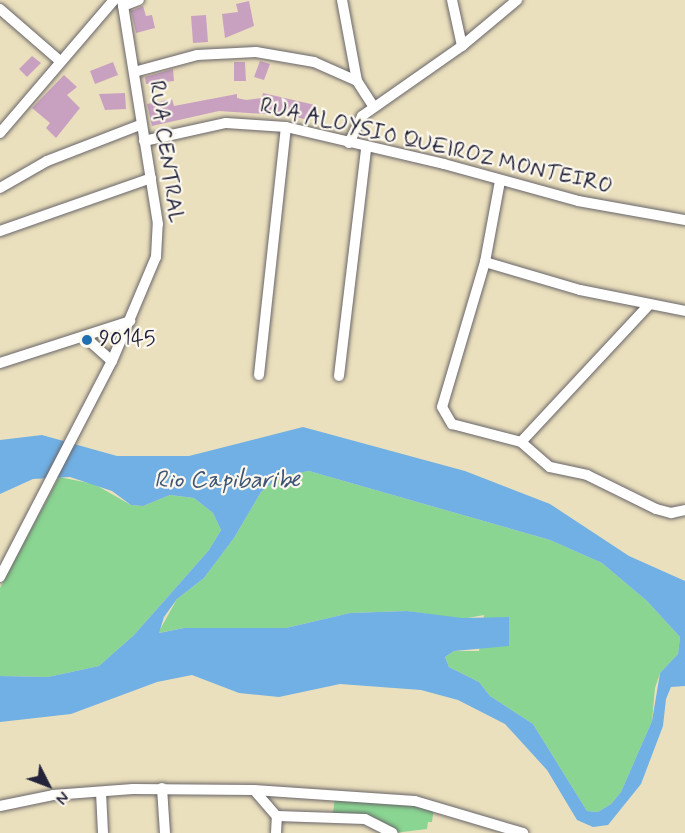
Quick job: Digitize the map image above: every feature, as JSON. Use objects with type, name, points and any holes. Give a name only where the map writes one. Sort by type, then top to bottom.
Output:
[{"type":"street","points":[[0,133],[60,62],[120,2],[139,0]]},
{"type":"street","points":[[342,0],[357,81],[373,106]]},
{"type":"street","points":[[452,0],[462,46]]},
{"type":"street","points":[[349,143],[354,126],[373,106],[462,46],[517,0]]},
{"type":"street","name":"RUA CENTRAL","points":[[0,577],[54,477],[112,361],[151,272],[158,242],[151,178],[120,2]]},
{"type":"street","points":[[0,9],[60,62]]},
{"type":"street","points":[[134,72],[197,55],[256,52],[314,62],[357,81]]},
{"type":"street","name":"RUA ALOYSIO QUEIROZ MONTEIRO","points":[[144,141],[226,123],[286,128],[633,213],[685,220]]},
{"type":"street","points":[[0,188],[56,157],[140,124]]},
{"type":"street","points":[[259,375],[286,128]]},
{"type":"street","points":[[339,376],[366,148]]},
{"type":"street","points":[[0,231],[151,178]]},
{"type":"street","points":[[500,181],[485,262],[442,407],[452,424],[521,442],[550,467],[587,475],[656,509],[682,511]]},
{"type":"street","points":[[485,262],[648,306],[685,312]]},
{"type":"street","points":[[521,442],[648,306]]},
{"type":"street","points":[[0,363],[130,321]]},
{"type":"street","points":[[86,337],[112,361]]},
{"type":"street","points":[[162,788],[165,833]]},
{"type":"street","points":[[0,806],[53,795],[162,788],[254,790],[415,801],[523,833]]},
{"type":"street","points":[[254,790],[277,816],[276,833]]},
{"type":"street","points":[[101,792],[103,833]]},
{"type":"street","points":[[277,816],[365,819],[393,833]]},
{"type":"green space","points":[[309,471],[550,540],[602,563],[647,601],[680,637],[678,654],[660,673],[655,688],[652,721],[621,792],[611,804],[598,812],[587,811],[533,724],[490,696],[479,682],[449,667],[445,657],[454,651],[479,651],[484,615],[462,619],[407,611],[350,613],[286,628],[184,628],[158,633],[177,599],[204,578],[234,538],[261,492],[280,476]]},
{"type":"green space","points":[[59,477],[94,484],[131,505],[143,506],[170,495],[194,498],[213,513],[221,530],[209,550],[134,635],[99,666],[48,677],[0,676],[0,588]]},
{"type":"green space","points":[[335,797],[434,807],[432,822],[428,822],[427,829],[394,833],[333,813]]},
{"type":"water","name":"Rio Capibaribe","points":[[303,427],[465,471],[550,504],[629,556],[685,581],[685,686],[671,687],[666,699],[663,726],[641,784],[608,825],[593,827],[577,820],[547,770],[505,724],[458,700],[421,690],[340,684],[279,697],[239,693],[192,675],[157,682],[71,714],[0,722],[0,676],[48,677],[99,666],[134,635],[209,550],[221,530],[213,513],[194,498],[170,495],[143,506],[131,505],[112,491],[70,477],[33,479],[0,494],[0,440],[42,435],[117,456],[189,456]],"holes":[[[309,471],[550,540],[602,563],[647,601],[680,637],[678,654],[660,673],[652,721],[621,792],[611,804],[598,812],[587,811],[533,724],[490,696],[479,682],[449,667],[445,657],[454,651],[509,646],[509,617],[462,618],[407,611],[350,613],[286,628],[184,628],[159,633],[164,617],[177,599],[204,578],[234,538],[261,492],[280,476]]]},
{"type":"building","points":[[249,1],[254,26],[225,38],[222,14],[238,12],[236,4]]},
{"type":"building","points":[[143,6],[146,16],[152,15],[155,28],[136,33],[131,11]]},
{"type":"building","points":[[206,15],[208,42],[193,43],[191,16]]},
{"type":"building","points":[[32,56],[41,63],[27,77],[19,69]]},
{"type":"building","points":[[260,61],[270,64],[264,80],[254,77]]},
{"type":"building","points":[[113,62],[118,75],[95,84],[90,71]]},
{"type":"building","points":[[234,62],[245,62],[246,81],[234,81]]},
{"type":"building","points":[[173,69],[174,81],[146,84],[145,77]]},
{"type":"building","points":[[64,75],[77,87],[67,95],[80,108],[56,138],[46,128],[50,123],[32,108]]},
{"type":"building","points":[[125,93],[126,109],[105,110],[99,94]]},
{"type":"building","points":[[263,93],[315,105],[310,121],[280,112],[279,115],[219,111],[152,126],[147,104],[172,99],[174,106],[237,94],[237,98],[246,100],[262,98]]},
{"type":"place","name":"90145","points":[[87,340]]}]
